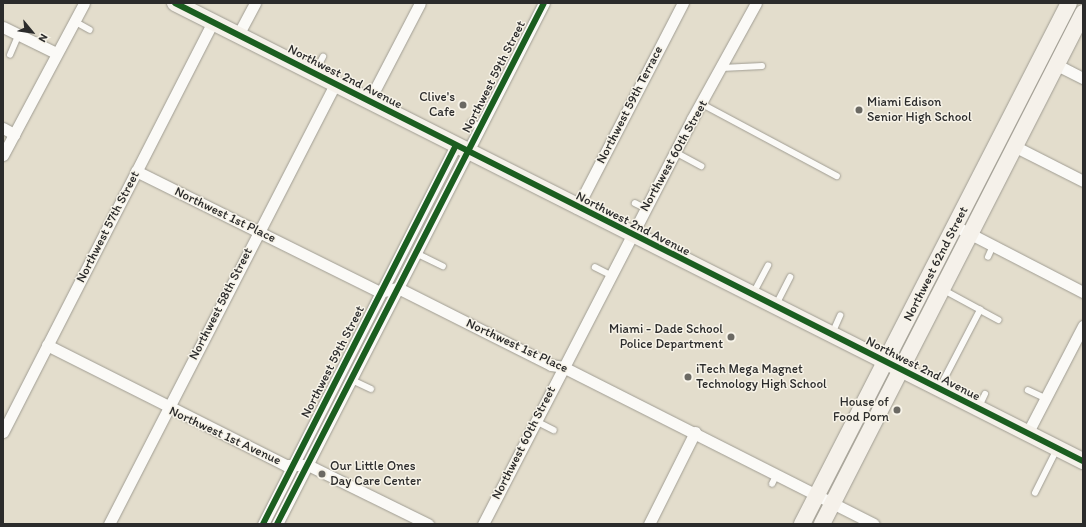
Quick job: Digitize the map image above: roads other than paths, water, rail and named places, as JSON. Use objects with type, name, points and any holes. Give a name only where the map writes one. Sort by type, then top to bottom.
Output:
[{"type":"main road","name":"Northwest 62nd Street","points":[[802,524],[1069,3]]},
{"type":"main road","name":"Northwest 2nd Avenue","points":[[183,5],[238,35],[577,208],[938,390],[1083,461]]},
{"type":"main road","name":"Northwest 62nd Street","points":[[822,524],[1016,147],[1083,13]]},
{"type":"street","points":[[3,155],[84,3]]},
{"type":"street","points":[[238,35],[255,3]]},
{"type":"street","points":[[369,101],[420,3]]},
{"type":"street","name":"Northwest 59th Street","points":[[263,524],[380,292],[544,3]]},
{"type":"street","name":"Northwest 59th Terrace","points":[[577,208],[683,3]]},
{"type":"street","name":"Northwest 60th Street","points":[[483,524],[645,208],[756,3]]},
{"type":"street","name":"Northwest 57th Street","points":[[3,432],[213,22]]},
{"type":"street","points":[[3,26],[56,53]]},
{"type":"street","points":[[1057,65],[1083,78]]},
{"type":"street","name":"Northwest 58th Street","points":[[109,524],[335,84]]},
{"type":"street","points":[[3,128],[14,134]]},
{"type":"street","points":[[1016,147],[1083,181]]},
{"type":"street","name":"Northwest 59th Street","points":[[277,524],[416,253],[462,149]]},
{"type":"street","name":"Northwest 1st Place","points":[[136,171],[380,292]]},
{"type":"street","points":[[955,226],[1083,292]]},
{"type":"street","points":[[380,292],[398,288]]},
{"type":"street","name":"Northwest 1st Place","points":[[398,288],[551,365],[563,367],[695,432],[874,524]]},
{"type":"street","points":[[1027,434],[1083,326]]},
{"type":"street","name":"Northwest 1st Avenue","points":[[47,346],[169,409],[291,467],[308,465]]},
{"type":"street","points":[[649,524],[695,432]]},
{"type":"street","points":[[308,465],[428,524]]},
{"type":"lane","points":[[74,21],[90,30]]},
{"type":"lane","points":[[10,55],[19,34]]},
{"type":"lane","points":[[314,74],[323,57]]},
{"type":"lane","points":[[722,68],[762,66]]},
{"type":"lane","points":[[702,104],[838,176]]},
{"type":"lane","points":[[675,152],[701,166]]},
{"type":"lane","points":[[635,203],[645,208]]},
{"type":"lane","points":[[988,257],[993,246]]},
{"type":"lane","points":[[416,253],[443,266]]},
{"type":"lane","points":[[752,296],[768,266]]},
{"type":"lane","points":[[595,267],[611,275]]},
{"type":"lane","points":[[775,307],[790,277]]},
{"type":"lane","points":[[942,290],[999,320]]},
{"type":"lane","points":[[938,390],[980,310]]},
{"type":"lane","points":[[831,336],[840,316]]},
{"type":"lane","points":[[352,380],[371,390]]},
{"type":"lane","points":[[1028,390],[1045,398]]},
{"type":"lane","points":[[978,409],[985,394]]},
{"type":"lane","points":[[535,421],[554,430]]},
{"type":"lane","points":[[1035,492],[1057,449]]},
{"type":"lane","points":[[772,484],[777,474]]},
{"type":"place","name":"Clive's Cafe","points":[[463,105]]},
{"type":"place","name":"Miami Edison Senior High School","points":[[859,110]]},
{"type":"place","name":"Miami - Dade School Police Department","points":[[731,337]]},
{"type":"place","name":"iTech Mega Magnet Technology High School","points":[[688,377]]},
{"type":"place","name":"House of Food Porn","points":[[897,410]]},
{"type":"place","name":"Our Little Ones Day Care Center","points":[[322,474]]}]
